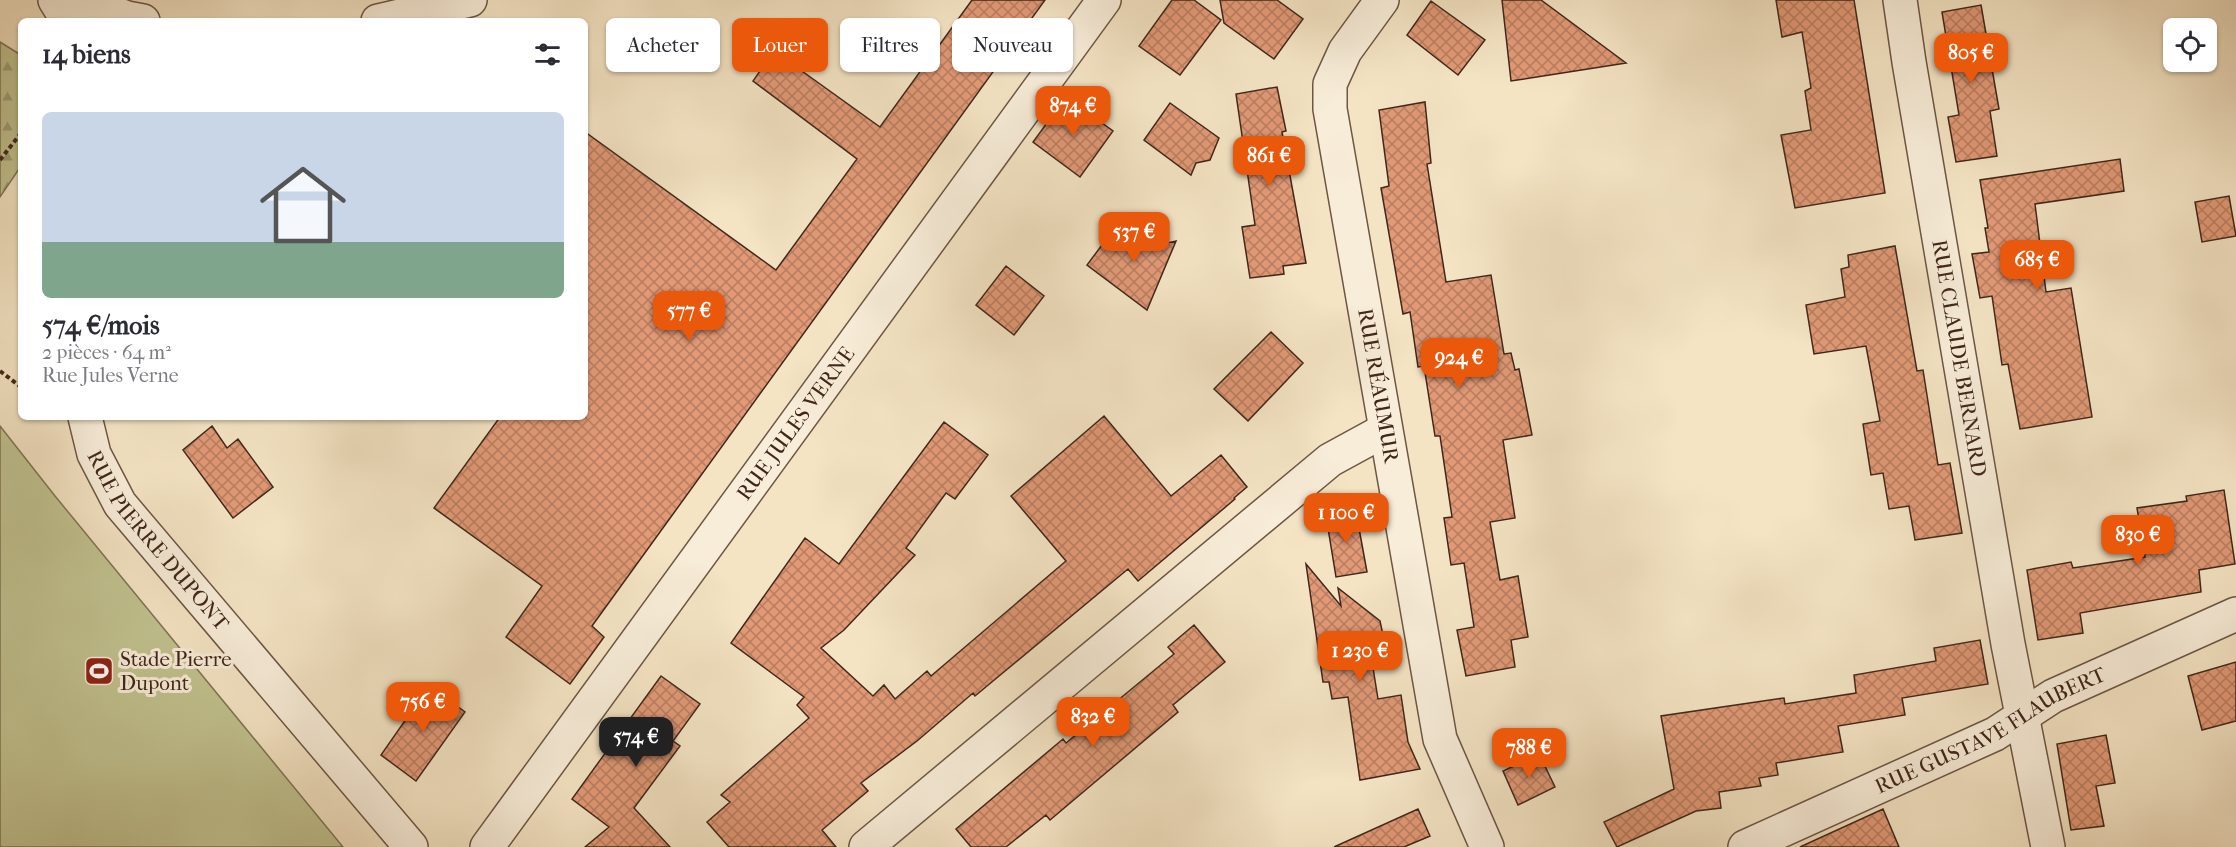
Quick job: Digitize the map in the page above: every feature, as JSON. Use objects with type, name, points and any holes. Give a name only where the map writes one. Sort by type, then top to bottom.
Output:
[{"type":"street","points":[[55,0],[66,18]]},
{"type":"street","points":[[80,0],[127,18]]},
{"type":"street","points":[[391,18],[470,0]]},
{"type":"street","name":"RUE JULES VERNE","points":[[487,847],[1104,0]]},
{"type":"street","name":"RUE RÉAUMUR","points":[[1382,0],[1341,59],[1330,84],[1330,109],[1440,739],[1487,847]]},
{"type":"street","name":"RUE CLAUDE BERNARD","points":[[1900,0],[2021,716],[2048,847]]},
{"type":"street","name":"RUE PIERRE DUPONT","points":[[86,420],[94,454],[120,504],[411,847]]},
{"type":"street","points":[[866,847],[1330,460],[1385,430]]},
{"type":"street","name":"RUE GUSTAVE FLAUBERT","points":[[1745,847],[1995,734],[2053,696],[2236,614]]},
{"type":"path","points":[[0,160],[18,137]]},
{"type":"path","points":[[0,372],[18,385]]},
{"type":"green space","points":[[0,42],[18,53],[18,170],[0,197]]},
{"type":"green space","name":"Stade Pierre Dupont","points":[[0,426],[55,496],[343,847],[0,847]]},
{"type":"building","points":[[972,0],[1045,0],[1032,18],[959,18]]},
{"type":"building","points":[[1172,0],[1194,0],[1221,20],[1180,75],[1139,46]]},
{"type":"building","points":[[1220,0],[1277,0],[1303,19],[1274,59],[1224,23]]},
{"type":"building","points":[[1502,0],[1541,0],[1626,63],[1511,81]]},
{"type":"building","points":[[1776,0],[1854,0],[1885,193],[1795,208],[1781,135],[1811,130],[1805,91],[1811,88],[1802,32],[1782,37]]},
{"type":"building","points":[[1431,1],[1485,40],[1458,75],[1407,35]]},
{"type":"building","points":[[1981,5],[1999,109],[1990,111],[1997,156],[1956,162],[1948,117],[1959,115],[1942,12]]},
{"type":"building","points":[[952,28],[952,72],[993,72],[592,626],[604,637],[570,684],[506,637],[542,586],[434,508],[498,420],[588,420],[588,134],[776,270],[857,159],[753,81],[759,72],[803,72],[880,127],[920,72],[940,72],[940,44]]},
{"type":"building","points":[[1277,87],[1286,131],[1282,132],[1306,263],[1283,266],[1284,274],[1250,278],[1242,227],[1255,225],[1236,94]]},
{"type":"building","points":[[1066,97],[1113,131],[1080,177],[1033,142]]},
{"type":"building","points":[[1425,102],[1431,163],[1427,164],[1446,282],[1491,275],[1504,354],[1511,353],[1515,370],[1519,369],[1532,435],[1503,440],[1515,518],[1490,522],[1500,580],[1518,576],[1528,637],[1511,640],[1515,667],[1466,676],[1457,630],[1474,627],[1464,563],[1451,565],[1444,518],[1452,517],[1440,436],[1435,436],[1424,366],[1418,367],[1410,312],[1403,314],[1381,188],[1389,186],[1379,110]]},
{"type":"building","points":[[1170,103],[1219,138],[1210,160],[1196,163],[1191,175],[1144,140]]},
{"type":"building","points":[[2120,159],[2124,191],[2035,204],[2046,292],[2071,288],[2092,417],[2020,429],[2008,364],[2002,365],[1992,296],[1980,298],[1972,254],[1989,252],[1985,228],[1988,228],[1980,180]]},
{"type":"building","points":[[2229,196],[2236,236],[2202,242],[2195,202]]},
{"type":"building","points":[[1143,223],[1165,239],[1163,244],[1176,241],[1147,310],[1087,265],[1114,229],[1129,240]]},
{"type":"building","points":[[1895,246],[1917,371],[1923,370],[1938,465],[1950,463],[1962,533],[1915,540],[1909,506],[1889,509],[1883,473],[1871,475],[1863,424],[1880,421],[1866,346],[1814,354],[1806,305],[1845,297],[1841,269],[1849,267],[1848,255]]},
{"type":"building","points":[[1006,266],[1044,296],[1014,335],[976,305]]},
{"type":"building","points":[[1271,332],[1303,363],[1248,421],[1214,389]]},
{"type":"building","points":[[1104,416],[1171,496],[1221,455],[1247,487],[1138,581],[1128,569],[975,696],[973,693],[917,741],[861,783],[868,791],[822,830],[836,847],[729,847],[707,822],[730,802],[721,795],[809,718],[797,705],[804,697],[731,643],[805,538],[839,564],[944,422],[988,455],[955,499],[946,493],[906,548],[915,555],[844,630],[821,648],[873,696],[884,685],[895,699],[927,671],[931,676],[1066,561],[1011,496]]},
{"type":"building","points":[[212,426],[227,448],[238,439],[273,487],[233,518],[183,450]]},
{"type":"building","points":[[2224,490],[2235,564],[2199,570],[2201,592],[2080,613],[2083,633],[2038,640],[2027,570],[2071,562],[2073,568],[2145,557],[2137,508],[2187,501],[2186,496]]},
{"type":"building","points":[[1356,512],[1367,572],[1336,577],[1326,516]]},
{"type":"building","points":[[1306,564],[1341,606],[1338,588],[1380,621],[1383,635],[1370,649],[1378,699],[1401,695],[1408,742],[1420,769],[1360,780],[1348,697],[1332,699],[1329,682],[1323,682]]},
{"type":"building","points":[[1194,625],[1225,662],[1173,705],[1178,712],[1050,820],[1046,815],[1006,847],[971,847],[956,829],[1063,739],[1066,743],[1174,654],[1168,647]]},
{"type":"building","points":[[1980,640],[1988,684],[1902,698],[1905,715],[1838,726],[1843,752],[1776,763],[1778,775],[1759,778],[1761,786],[1719,792],[1721,808],[1696,811],[1617,847],[1604,822],[1674,789],[1661,716],[1784,698],[1785,704],[1856,693],[1854,675],[1936,661],[1934,648]]},
{"type":"building","points":[[2236,662],[2236,721],[2202,730],[2188,676]]},
{"type":"building","points":[[661,676],[700,704],[673,741],[680,746],[634,808],[670,847],[585,847],[609,827],[572,799]]},
{"type":"building","points":[[429,686],[465,712],[416,781],[381,755]]},
{"type":"building","points":[[2106,735],[2115,783],[2096,786],[2104,826],[2071,830],[2057,744]]},
{"type":"building","points":[[1539,754],[1555,787],[1518,805],[1503,771]]},
{"type":"building","points":[[1418,809],[1430,836],[1404,847],[1334,847]]},
{"type":"building","points":[[1883,809],[1899,847],[1800,847]]},
{"type":"place","name":"Stade Pierre Dupont","points":[[99,671]]}]
